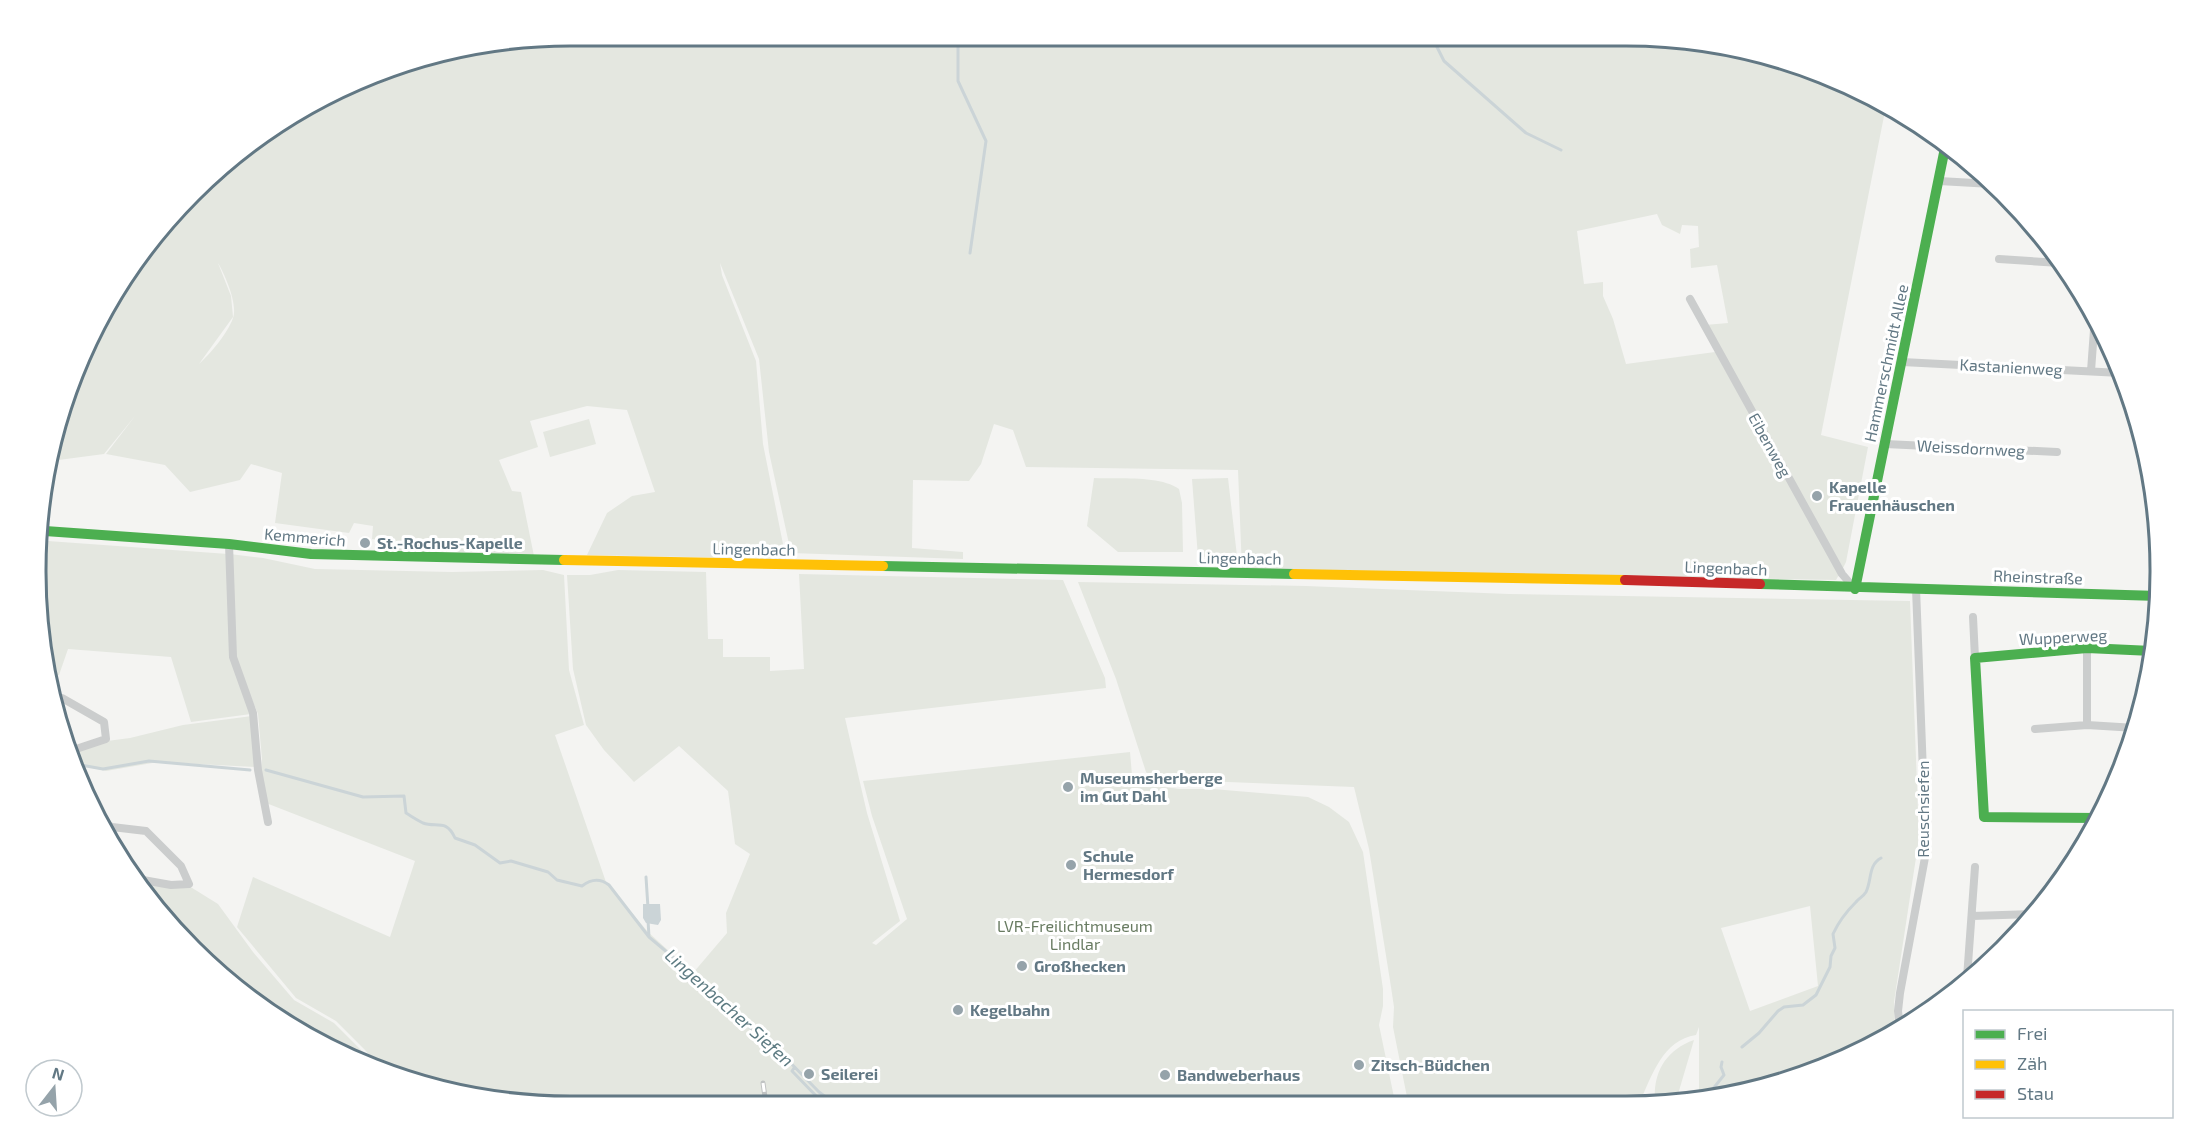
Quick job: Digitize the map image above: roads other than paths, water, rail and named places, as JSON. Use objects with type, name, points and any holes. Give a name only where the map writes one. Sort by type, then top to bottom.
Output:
[{"type":"street","name":"Hammerschmidt Allee","points":[[1855,589],[1944,154]]},
{"type":"street","points":[[1940,181],[1979,183]]},
{"type":"street","points":[[1999,259],[2049,262]]},
{"type":"street","name":"Eibenweg","points":[[1689,299],[1837,564],[1855,589]]},
{"type":"street","points":[[2091,371],[2094,335]]},
{"type":"street","name":"Kastanienweg","points":[[1902,362],[2112,372]]},
{"type":"street","name":"Weissdornweg","points":[[1885,444],[2057,452]]},
{"type":"street","name":"Kemmerich","points":[[49,531],[229,544],[310,554],[563,560]]},
{"type":"street","points":[[229,544],[233,657],[254,713],[258,770],[268,822]]},
{"type":"street","name":"Lingenbach","points":[[563,560],[1709,582],[1855,589],[1916,588]]},
{"type":"street","name":"Rheinstraße","points":[[1916,588],[2149,596]]},
{"type":"street","name":"Reuschsiefen","points":[[1899,1018],[1900,993],[1926,852],[1916,588]]},
{"type":"street","points":[[1973,618],[1984,817],[2088,818]]},
{"type":"street","points":[[2087,648],[2087,724]]},
{"type":"street","name":"Wupperweg","points":[[1975,657],[2087,648],[2144,651]]},
{"type":"street","points":[[62,698],[104,722],[106,739],[77,749]]},
{"type":"street","points":[[2035,729],[2087,724],[2127,727]]},
{"type":"street","points":[[113,826],[146,831],[181,866],[189,884],[171,885],[149,881]]},
{"type":"street","points":[[1967,969],[1975,867]]},
{"type":"street","points":[[1972,916],[2022,914]]},
{"type":"waterway","points":[[958,46],[958,81],[986,141],[970,253]]},
{"type":"waterway","points":[[1436,46],[1444,61],[1526,133],[1561,150]]},
{"type":"waterway","name":"Lingenbacher Siefen","points":[[84,766],[103,769],[149,761],[250,770]]},
{"type":"waterway","name":"Lingenbacher Siefen","points":[[266,770],[363,797],[404,796],[406,813],[423,823],[448,828],[455,838],[475,845],[500,863],[511,861],[548,872],[557,880],[582,886],[592,881],[602,881],[609,885],[649,937]]},
{"type":"waterway","points":[[1742,1047],[1759,1033],[1778,1011],[1784,1007],[1803,1005],[1816,995],[1830,967],[1831,956],[1835,948],[1833,934],[1847,913],[1866,892],[1872,869],[1881,858]]},
{"type":"waterway","name":"Lingenbacher Siefen","points":[[646,877],[648,908]]},
{"type":"waterway","name":"Lingenbacher Siefen","points":[[648,920],[649,937],[687,969],[737,1017],[776,1048],[824,1096]]},
{"type":"waterway","points":[[1714,1087],[1724,1075],[1722,1062]]},
{"type":"waterway","points":[[794,1068],[792,1071],[816,1096]]},
{"type":"railway","points":[[763,1083],[765,1096]]},
{"type":"place","name":"Kapelle Frauenhäuschen","points":[[1817,496]]},
{"type":"place","name":"St.-Rochus-Kapelle","points":[[365,543]]},
{"type":"place","name":"Museumsherberge im Gut Dahl","points":[[1068,787]]},
{"type":"place","name":"Schule Hermesdorf","points":[[1071,865]]},
{"type":"place","name":"Großhecken","points":[[1022,966]]},
{"type":"place","name":"Kegelbahn","points":[[958,1010]]},
{"type":"place","name":"Zitsch-Büdchen","points":[[1359,1065]]},
{"type":"place","name":"Seilerei","points":[[809,1074]]},
{"type":"place","name":"Bandweberhaus","points":[[1165,1075]]},
{"type":"park label","name":"LVR-Freilichtmuseum Lindlar","points":[[1075,935]]}]
